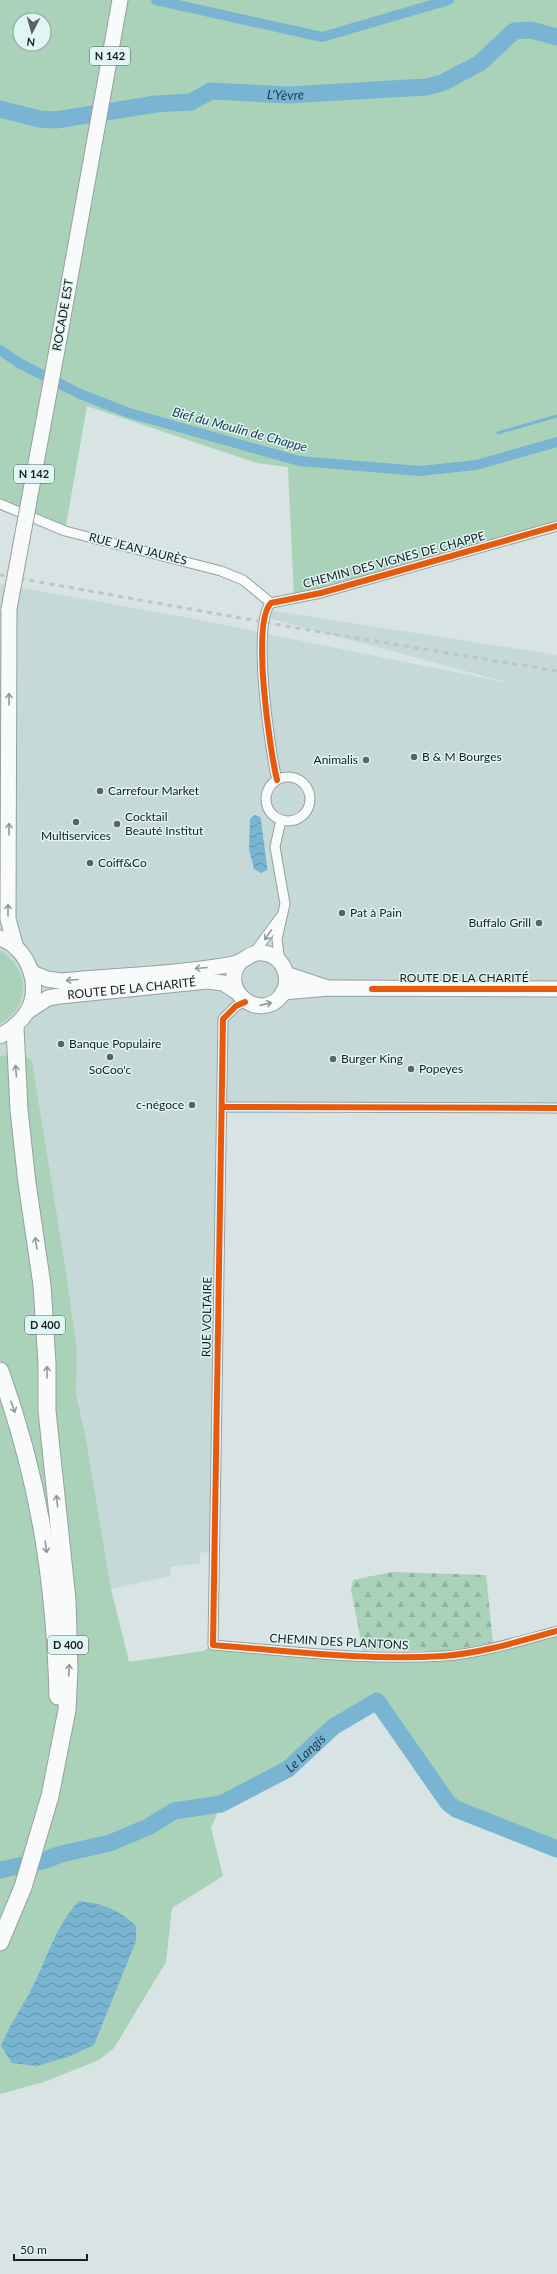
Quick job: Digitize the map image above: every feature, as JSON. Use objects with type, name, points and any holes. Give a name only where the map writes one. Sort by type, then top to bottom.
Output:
[{"type":"highway","name":"D 400","points":[[0,1942],[22,1888],[50,1796],[66,1710],[69,1668],[67,1600],[47,1411],[47,1363],[42,1285],[27,1183],[19,1110],[15,1028]]},
{"type":"highway","name":"D 400","points":[[0,1371],[17,1417],[34,1483],[46,1546],[55,1620],[59,1750]]},
{"type":"main road","name":"ROCADE EST","points":[[0,640],[9,609],[120,0]]},
{"type":"main road","name":"ROCADE EST","points":[[9,609],[8,919],[16,948]]},
{"type":"main road","points":[[0,938],[16,948],[26,959],[32,973],[33,992],[28,1011],[15,1028],[0,1036]]},
{"type":"main road","points":[[253,954],[268,954],[283,968],[283,992],[278,998],[268,1004],[256,1006],[241,997],[234,974],[240,962],[253,954]]},
{"type":"main road","name":"ROUTE DE LA CHARITÉ","points":[[32,973],[47,979],[61,981],[208,968],[240,962]]},
{"type":"main road","name":"ROUTE DE LA CHARITÉ","points":[[283,968],[330,988]]},
{"type":"main road","name":"ROUTE DE LA CHARITÉ","points":[[28,1011],[48,998],[207,981],[223,983],[241,997]]},
{"type":"main road","name":"ROUTE DE LA CHARITÉ","points":[[283,992],[330,988],[557,989]]},
{"type":"street","name":"RUE JEAN JAURÈS","points":[[0,504],[65,531],[221,571],[243,580],[271,603]]},
{"type":"street","name":"CHEMIN DES VIGNES DE CHAPPE","points":[[271,603],[321,593],[557,526]]},
{"type":"street","points":[[271,603],[267,610],[264,622],[263,667],[268,735],[277,780]]},
{"type":"street","points":[[291,777],[298,780],[308,790],[310,797],[309,804],[302,816],[295,820],[281,820],[274,817],[266,805],[267,791],[277,780],[291,777]]},
{"type":"street","points":[[281,820],[275,847],[285,904],[277,946],[283,968]]},
{"type":"street","points":[[253,954],[282,916]]},
{"type":"street","name":"RUE VOLTAIRE","points":[[213,1645],[223,1019],[236,1006],[241,997]]},
{"type":"street","points":[[222,1107],[557,1108]]},
{"type":"street","name":"CHEMIN DES PLANTONS","points":[[213,1645],[353,1656],[444,1656],[467,1653],[557,1632]]},
{"type":"shaded area","points":[[0,584],[184,617],[514,684],[265,617],[267,610],[557,655],[557,1108],[477,1107],[424,1113],[222,1113],[214,1551],[200,1553],[200,1563],[171,1567],[170,1576],[111,1589],[86,1439],[76,1393],[77,1351],[66,1271],[32,1061],[15,1056],[0,1056]]},
{"type":"green space","points":[[0,0],[557,0],[557,526],[294,598],[288,467],[257,463],[87,406],[65,531],[0,504]]},
{"type":"green space","points":[[0,681],[6,682],[4,926],[0,925]]},
{"type":"green space","points":[[0,950],[10,958],[17,967],[23,987],[22,998],[17,1007],[10,1016],[0,1024]]},
{"type":"green space","points":[[23,1054],[32,1061],[66,1271],[77,1351],[76,1393],[86,1439],[111,1589],[129,1662],[203,1651],[213,1645],[353,1656],[444,1656],[557,1631],[557,1849],[456,1809],[448,1803],[377,1701],[333,1727],[288,1769],[221,1804],[211,1828],[223,1876],[172,1908],[166,1962],[114,2048],[99,2060],[44,2082],[0,2094],[0,1056]]},
{"type":"green space","points":[[392,1572],[486,1575],[493,1643],[444,1651],[363,1650],[351,1590],[353,1580]]},
{"type":"water","points":[[255,815],[260,817],[261,821],[267,866],[267,870],[261,873],[254,869],[249,849],[250,819]]},
{"type":"water","points":[[79,1901],[110,1908],[130,1920],[136,1926],[136,1941],[94,2045],[68,2057],[37,2066],[12,2063],[1,2046],[36,1981],[57,1933],[63,1922]]},
{"type":"waterway","points":[[156,0],[322,37],[449,0]]},
{"type":"waterway","name":"L'Yèvre","points":[[0,109],[39,119],[56,120],[156,104],[191,102],[211,91],[288,95],[426,87],[442,83],[480,63],[514,31],[531,30],[557,37]]},
{"type":"waterway","name":"Bief du Moulin de Chappe","points":[[0,350],[19,363],[80,394],[129,413],[299,461],[420,471],[476,465],[557,442]]},
{"type":"waterway","points":[[498,433],[557,416]]},
{"type":"waterway","name":"Le Langis","points":[[0,1870],[43,1861],[61,1854],[110,1843],[148,1827],[174,1811],[221,1804],[288,1769],[333,1727],[377,1701],[448,1803],[456,1809],[557,1849]]},
{"type":"railway","points":[[0,575],[308,630],[557,671]]},
{"type":"cycle path","points":[[277,780],[270,743],[262,660],[265,615],[271,603],[321,593],[557,526]]},
{"type":"cycle path","points":[[372,989],[557,989]]},
{"type":"cycle path","points":[[245,1002],[236,1006],[223,1019],[213,1645],[328,1655],[386,1657],[444,1656],[501,1646],[557,1631]]},
{"type":"cycle path","points":[[222,1107],[557,1108]]},
{"type":"place","name":"B & M Bourges","points":[[414,757]]},
{"type":"place","name":"Animalis","points":[[366,760]]},
{"type":"place","name":"Carrefour Market","points":[[100,791]]},
{"type":"place","name":"Multiservices","points":[[76,822]]},
{"type":"place","name":"Cocktail Beauté Institut","points":[[117,824]]},
{"type":"place","name":"Coiff&Co","points":[[90,863]]},
{"type":"place","name":"Pat à Pain","points":[[342,913]]},
{"type":"place","name":"Buffalo Grill","points":[[539,923]]},
{"type":"place","name":"Banque Populaire","points":[[61,1044]]},
{"type":"place","name":"SoCoo'c","points":[[110,1057]]},
{"type":"place","name":"Burger King","points":[[333,1059]]},
{"type":"place","name":"Popeyes","points":[[411,1069]]},
{"type":"place","name":"c-négoce","points":[[192,1105]]}]
